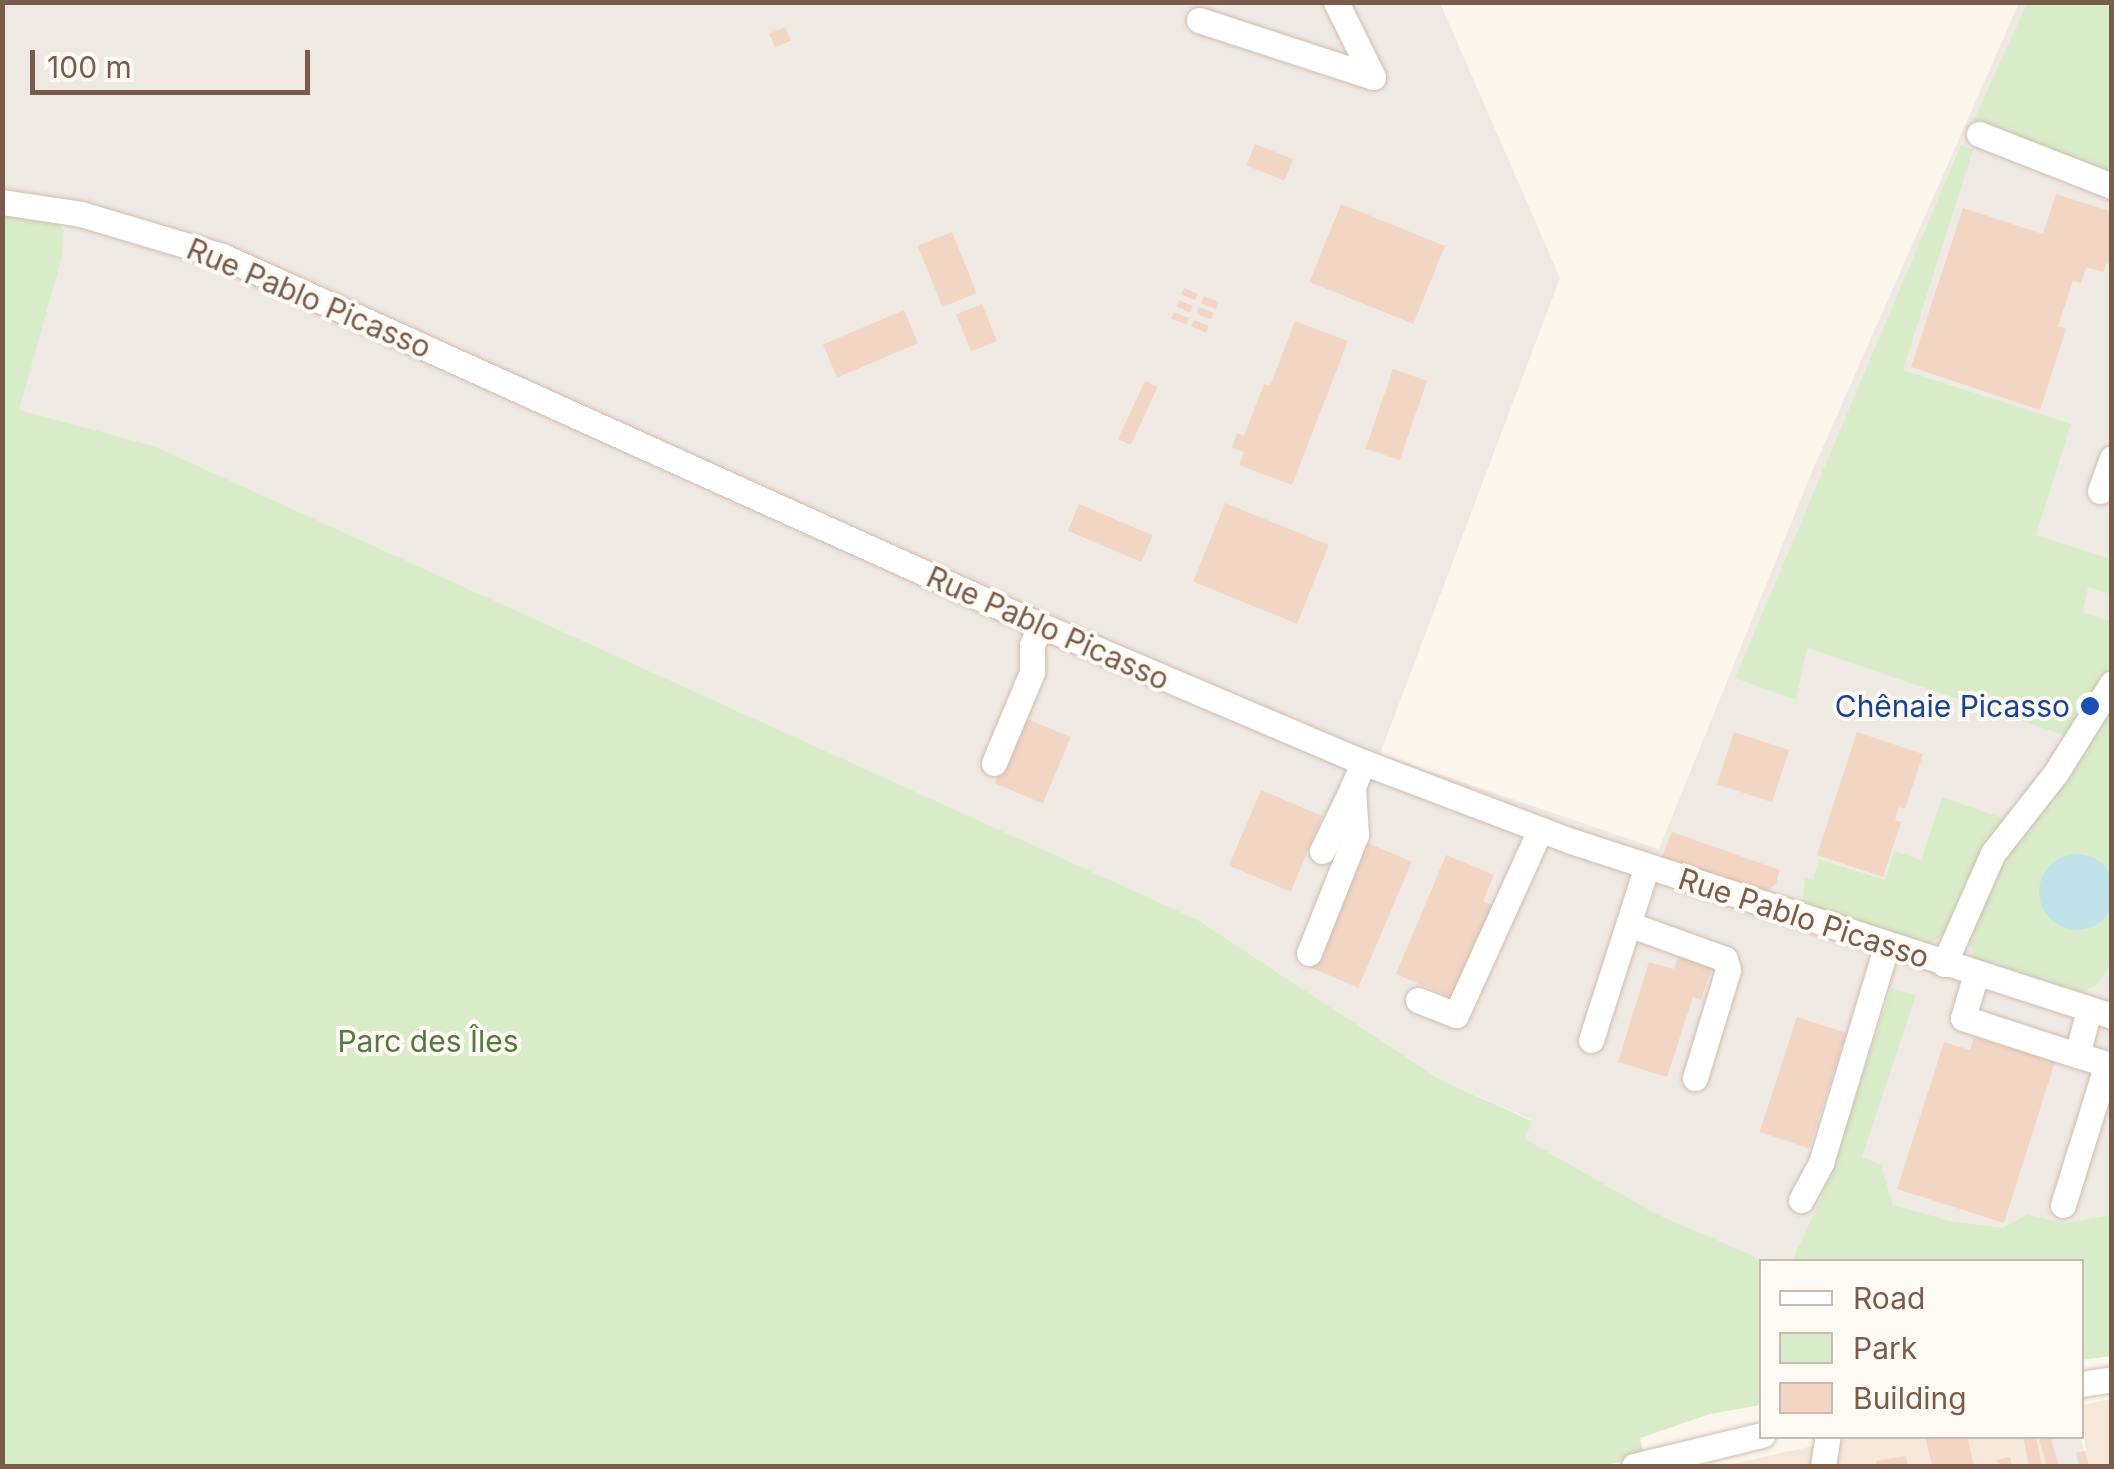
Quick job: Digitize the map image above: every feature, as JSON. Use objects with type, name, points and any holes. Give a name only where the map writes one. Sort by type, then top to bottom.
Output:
[{"type":"street","points":[[1199,20],[1373,77],[1336,2]]},
{"type":"street","points":[[1978,134],[2112,186]]},
{"type":"street","name":"Rue Pablo Picasso","points":[[2,202],[87,216],[222,256],[1040,626],[1363,762],[1646,866],[1944,964],[2104,1010]]},
{"type":"street","points":[[2100,491],[2112,458]]},
{"type":"street","points":[[994,763],[1032,672],[1032,645],[1040,626]]},
{"type":"street","points":[[1944,964],[1993,854],[2055,774],[2112,682]]},
{"type":"street","points":[[1322,851],[1363,762]]},
{"type":"street","points":[[1309,953],[1356,835],[1354,787]]},
{"type":"street","points":[[1418,1000],[1456,1015],[1540,830]]},
{"type":"street","points":[[1591,1040],[1631,925],[1646,866]]},
{"type":"street","points":[[1631,925],[1725,959],[1728,970],[1695,1078]]},
{"type":"street","points":[[1801,1200],[1820,1163],[1887,945]]},
{"type":"street","points":[[1976,974],[1963,1018],[2107,1064],[2062,1205]]},
{"type":"street","points":[[2077,1055],[2104,1010]]},
{"type":"street","points":[[2084,1384],[2112,1379]]},
{"type":"street","points":[[1634,1466],[1672,1462],[1759,1435]]},
{"type":"street","points":[[1824,1466],[1828,1439]]},
{"type":"shaded area","points":[[3,3],[1440,3],[1560,278],[1380,754],[1659,849],[1811,474],[2019,3],[2111,3],[2111,1252],[1841,1220],[1915,995],[1890,989],[1821,1200],[1792,1259],[1759,1261],[1508,1179],[1532,1120],[1441,1080],[1198,920],[154,446],[18,410],[62,257],[65,199],[3,189]]},
{"type":"shaded area","points":[[2111,1399],[2111,1466],[2087,1466],[2084,1405]]},
{"type":"shaded area","points":[[1845,1439],[2036,1439],[2043,1466],[1722,1466]]},
{"type":"shaded area","points":[[2036,1439],[2081,1439],[2087,1466],[2043,1466]]},
{"type":"green space","points":[[2027,3],[2111,3],[2111,182],[1973,122]]},
{"type":"green space","points":[[1961,145],[1973,150],[1903,370],[2071,424],[2036,535],[2111,559],[2111,594],[2088,587],[2083,612],[2111,622],[2111,662],[2070,737],[1807,648],[1796,700],[1735,678]]},
{"type":"green space","name":"Parc des Îles","points":[[3,211],[58,223],[64,230],[62,257],[19,410],[154,446],[1198,920],[1441,1080],[1532,1121],[1525,1139],[1656,1214],[1760,1259],[1759,1405],[1710,1414],[1640,1438],[1644,1456],[1603,1466],[3,1466]]},
{"type":"green space","points":[[2111,700],[2112,962],[2097,985],[2080,993],[1976,961],[1966,934],[1996,867]]},
{"type":"green space","points":[[1942,797],[2005,819],[1980,852],[1944,934],[1929,944],[1802,903],[1805,878],[1813,880],[1819,859],[1885,880],[1894,851],[1921,860]]},
{"type":"green space","points":[[1891,988],[1916,995],[1862,1157],[1881,1165],[1893,1205],[1950,1221],[2003,1228],[2028,1214],[2063,1224],[2111,1215],[2111,1356],[2084,1360],[2084,1259],[1792,1259],[1821,1199]]},
{"type":"water","points":[[2077,854],[2104,865],[2115,892],[2104,919],[2077,930],[2050,919],[2039,892],[2050,865]]},
{"type":"building","points":[[785,27],[791,41],[775,47],[769,34]]},
{"type":"building","points":[[1255,144],[1293,159],[1284,181],[1246,165]]},
{"type":"building","points":[[2056,194],[2109,211],[2112,265],[2106,263],[2103,272],[2086,267],[2081,283],[2073,281],[2058,326],[2066,329],[2040,410],[1911,367],[1963,208],[2043,234]]},
{"type":"building","points":[[1341,204],[1445,246],[1413,324],[1310,282]]},
{"type":"building","points":[[952,232],[977,293],[942,307],[918,246]]},
{"type":"building","points":[[1184,288],[1198,294],[1195,300],[1181,294]]},
{"type":"building","points":[[1204,296],[1219,302],[1216,309],[1201,303]]},
{"type":"building","points":[[1179,300],[1193,306],[1190,312],[1176,306]]},
{"type":"building","points":[[982,304],[997,341],[971,352],[956,314]]},
{"type":"building","points":[[1199,307],[1214,313],[1211,319],[1196,313]]},
{"type":"building","points":[[904,310],[918,343],[837,378],[823,344]]},
{"type":"building","points":[[1174,312],[1189,318],[1186,324],[1171,318]]},
{"type":"building","points":[[1194,320],[1209,326],[1206,332],[1191,326]]},
{"type":"building","points":[[1295,321],[1348,341],[1292,485],[1239,465],[1244,452],[1232,448],[1237,433],[1244,436],[1264,384],[1270,386]]},
{"type":"building","points":[[1393,369],[1427,381],[1400,460],[1366,448]]},
{"type":"building","points":[[1145,381],[1158,387],[1131,445],[1118,439]]},
{"type":"building","points":[[1225,503],[1329,545],[1297,624],[1193,582]]},
{"type":"building","points":[[1079,504],[1153,535],[1141,562],[1068,531]]},
{"type":"building","points":[[1023,717],[1071,737],[1043,804],[995,783]]},
{"type":"building","points":[[1734,732],[1789,750],[1772,802],[1717,784]]},
{"type":"building","points":[[1857,732],[1923,754],[1905,809],[1899,807],[1895,820],[1901,822],[1883,877],[1817,855]]},
{"type":"building","points":[[1261,790],[1323,816],[1291,892],[1229,865]]},
{"type":"building","points":[[1672,832],[1780,870],[1776,884],[1762,894],[1660,861]]},
{"type":"building","points":[[1363,841],[1412,862],[1358,988],[1309,967]]},
{"type":"building","points":[[1446,855],[1494,875],[1483,901],[1496,907],[1457,1000],[1396,974]]},
{"type":"building","points":[[1679,953],[1713,964],[1701,1000],[1693,997],[1667,1077],[1618,1062],[1649,962],[1674,969]]},
{"type":"building","points":[[1797,1017],[1846,1033],[1809,1148],[1760,1132]]},
{"type":"building","points":[[1974,1037],[2055,1062],[2004,1223],[1897,1189],[1944,1042],[1970,1050]]},
{"type":"building","points":[[1926,1439],[1968,1439],[1974,1466],[1932,1466]]},
{"type":"building","points":[[2024,1439],[2037,1439],[2042,1466],[2029,1466]]},
{"type":"building","points":[[2039,1439],[2051,1439],[2059,1466],[2047,1466]]},
{"type":"building","points":[[2085,1451],[2089,1466],[2079,1466],[2076,1453]]},
{"type":"building","points":[[1906,1456],[1908,1466],[1877,1466],[1876,1461]]},
{"type":"building","points":[[2010,1457],[2012,1466],[1999,1466],[1997,1460]]},
{"type":"place","name":"Chênaie Picasso","points":[[2090,706]]}]
